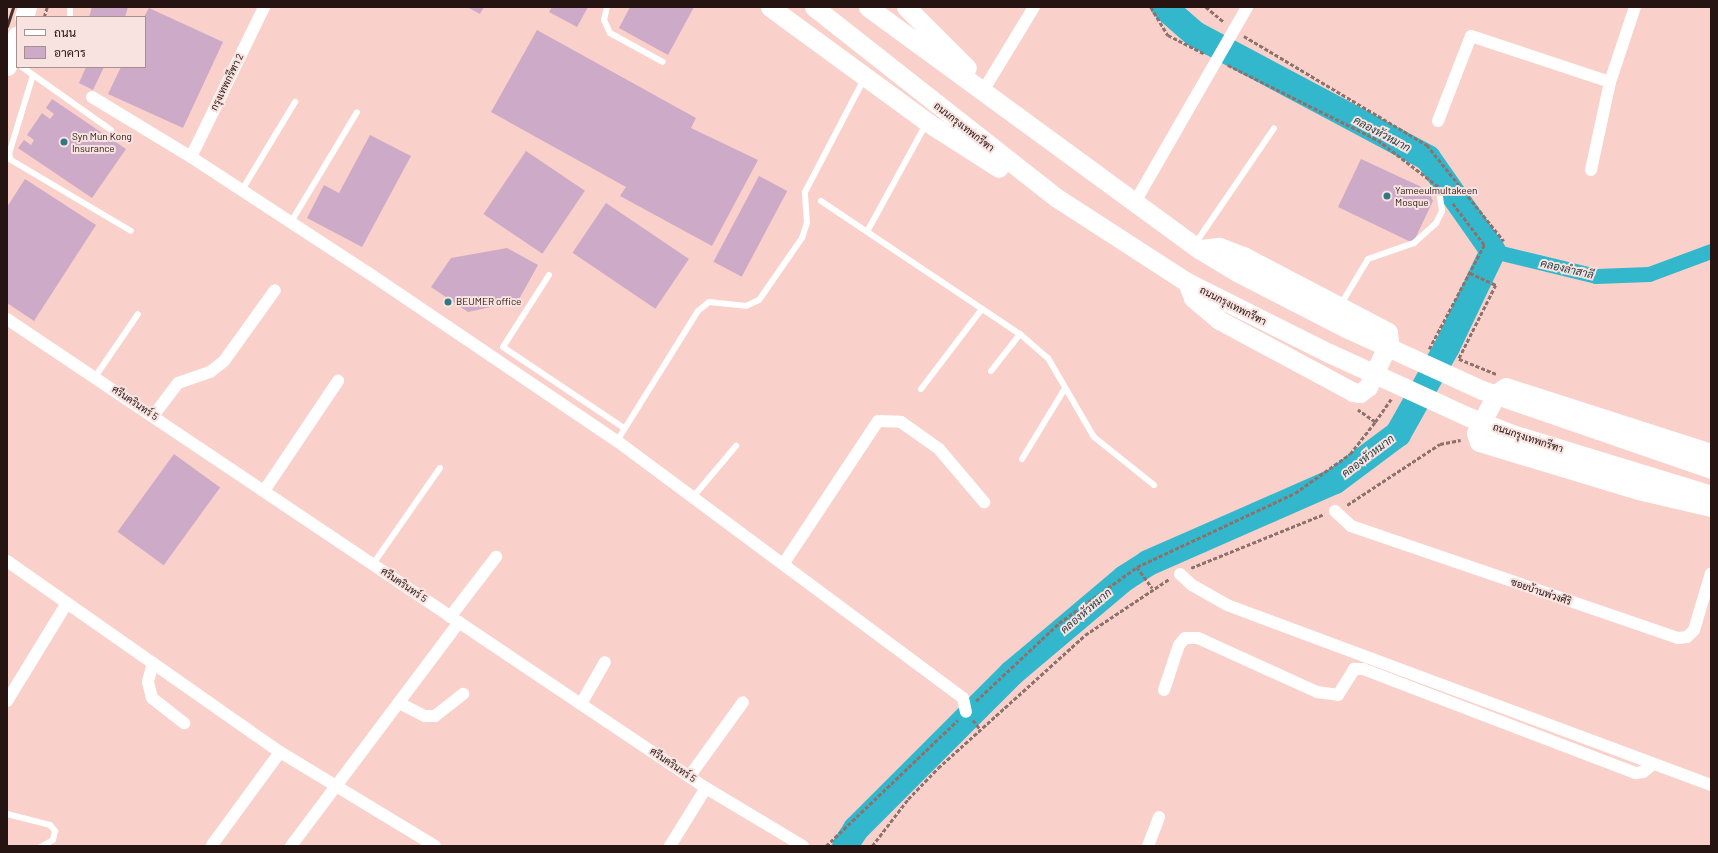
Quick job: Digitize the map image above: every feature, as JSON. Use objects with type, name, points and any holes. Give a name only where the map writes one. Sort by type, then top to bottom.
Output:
[{"type":"main road","points":[[770,7],[927,122],[1001,169],[1056,198]]},
{"type":"main road","name":"ถนนกรุงเทพกรีฑา","points":[[814,7],[1056,198],[1187,282],[1329,353],[1512,434],[1711,495]]},
{"type":"main road","points":[[868,7],[1196,247],[1346,328],[1529,408],[1711,469]]},
{"type":"main road","points":[[906,7],[1011,111]]},
{"type":"main road","points":[[1187,282],[1193,298],[1219,320],[1353,392],[1360,393],[1368,387],[1390,337],[1388,332],[1243,256],[1219,247],[1196,247]]},
{"type":"main road","points":[[1711,453],[1506,387],[1497,393],[1476,437],[1479,442],[1638,490],[1711,507]]},
{"type":"street","points":[[986,86],[1034,7]]},
{"type":"street","points":[[1591,170],[1610,82],[1634,7]]},
{"type":"street","name":"กรุงเทพกรีฑา 2","points":[[191,157],[262,8]]},
{"type":"street","points":[[1135,202],[1245,10]]},
{"type":"street","points":[[1438,120],[1471,36],[1610,82]]},
{"type":"street","points":[[92,97],[191,157],[291,222],[616,441],[784,563],[963,698],[966,712]]},
{"type":"street","points":[[153,416],[178,383],[210,372],[224,361],[275,290]]},
{"type":"street","name":"ศรีนครินทร์ 5","points":[[7,320],[96,377],[689,777],[803,846]]},
{"type":"street","points":[[264,491],[338,381]]},
{"type":"street","points":[[784,563],[878,421],[901,422],[939,449],[984,502]]},
{"type":"street","name":"ซอยบ้านพ่วงศิริ","points":[[1335,511],[1351,526],[1678,638],[1687,637],[1694,630],[1711,573]]},
{"type":"street","points":[[291,846],[399,703],[496,557]]},
{"type":"street","points":[[7,561],[280,752],[435,846]]},
{"type":"street","points":[[1180,574],[1192,585],[1227,605],[1711,785]]},
{"type":"street","points":[[7,702],[67,603]]},
{"type":"street","points":[[1164,690],[1179,645],[1185,638],[1198,638],[1317,692],[1338,695],[1354,668],[1363,669],[1636,773],[1643,772],[1653,764]]},
{"type":"street","points":[[580,704],[605,662]]},
{"type":"street","points":[[153,663],[148,682],[152,698],[184,723]]},
{"type":"street","points":[[399,703],[425,716],[435,716],[463,694]]},
{"type":"street","points":[[689,777],[744,702]]},
{"type":"street","points":[[212,845],[280,752]]},
{"type":"street","points":[[670,846],[706,788]]},
{"type":"street","points":[[1148,846],[1159,817]]},
{"type":"lane","points":[[607,7],[604,20],[610,33],[663,62]]},
{"type":"lane","points":[[27,68],[33,75],[110,130]]},
{"type":"lane","points":[[33,75],[9,154],[11,160],[130,231]]},
{"type":"lane","points":[[616,441],[698,311],[709,302],[746,306],[759,300],[802,238],[807,223],[805,192],[865,77]]},
{"type":"lane","points":[[242,190],[295,102]]},
{"type":"lane","points":[[291,222],[357,112]]},
{"type":"lane","points":[[868,230],[927,122]]},
{"type":"lane","points":[[1196,247],[1274,128]]},
{"type":"lane","points":[[1340,306],[1368,259],[1414,243],[1436,223],[1442,211],[1443,195]]},
{"type":"lane","points":[[821,201],[868,230],[1020,334],[1048,358],[1064,390],[1094,437],[1154,486]]},
{"type":"lane","points":[[549,275],[503,347],[624,428]]},
{"type":"lane","points":[[921,389],[982,309]]},
{"type":"lane","points":[[96,377],[138,314]]},
{"type":"lane","points":[[991,370],[1020,334]]},
{"type":"lane","points":[[1022,459],[1064,390]]},
{"type":"lane","points":[[693,497],[736,446]]},
{"type":"lane","points":[[374,564],[440,468]]},
{"type":"lane","points":[[7,814],[50,825],[55,831],[53,840],[42,846]]},
{"type":"path","points":[[1151,7],[1168,35],[1218,58],[1378,140],[1436,182],[1443,195]]},
{"type":"path","points":[[1206,7],[1226,24]]},
{"type":"path","points":[[1236,32],[1427,145],[1504,240]]},
{"type":"path","points":[[1424,356],[1484,245],[1450,201]]},
{"type":"path","points":[[1470,273],[1496,285],[1459,359],[1502,377],[1506,387]]},
{"type":"path","points":[[1353,392],[1357,410],[1375,422]]},
{"type":"path","points":[[826,846],[1059,623],[1137,567],[1295,493],[1350,454],[1397,392]]},
{"type":"path","points":[[872,846],[908,799],[975,734],[1085,635],[1152,588],[1180,574],[1305,520],[1335,511],[1440,444],[1476,437]]},
{"type":"path","points":[[1137,567],[1152,588]]},
{"type":"building","points":[[92,7],[128,7],[125,16],[89,16]]},
{"type":"building","points":[[467,7],[484,7],[480,14]]},
{"type":"building","points":[[552,7],[588,7],[577,27],[549,12]]},
{"type":"building","points":[[630,7],[694,7],[668,55],[619,28]]},
{"type":"building","points":[[149,8],[223,42],[183,128],[108,94],[121,68],[146,68],[146,16],[145,16]]},
{"type":"building","points":[[537,30],[696,118],[691,128],[758,160],[712,246],[620,196],[626,187],[491,112]]},
{"type":"building","points":[[86,68],[104,68],[93,90],[79,83]]},
{"type":"building","name":"Syn Mun Kong Insurance","points":[[52,99],[126,149],[92,198],[18,148],[24,140],[31,145],[34,140],[27,135],[42,113],[50,119],[54,114],[46,108]]},
{"type":"building","points":[[370,135],[411,156],[362,247],[307,218],[324,185],[339,193]]},
{"type":"building","points":[[526,151],[585,191],[542,254],[484,214]]},
{"type":"building","name":"Yameeulmultakeen Mosque","points":[[1361,159],[1428,190],[1433,201],[1413,243],[1338,207]]},
{"type":"building","points":[[759,176],[787,191],[742,277],[713,262]]},
{"type":"building","points":[[25,179],[96,225],[34,321],[7,303],[7,207]]},
{"type":"building","points":[[606,203],[689,259],[655,309],[572,253]]},
{"type":"building","points":[[507,248],[538,265],[518,301],[468,312],[431,287],[451,258]]},
{"type":"building","points":[[174,454],[220,488],[164,565],[118,532]]},
{"type":"waterway","name":"คลองหัวหมาก","points":[[845,846],[856,829],[1012,673],[1125,578],[1148,563],[1335,481],[1398,434],[1447,347],[1493,251],[1428,158],[1195,34],[1164,7]]},
{"type":"waterway","name":"คลองลำสาลี","points":[[1493,251],[1596,276],[1649,274],[1711,251]]},
{"type":"railway","points":[[7,26],[13,7]]},
{"type":"place","name":"Syn Mun Kong Insurance","points":[[64,142]]},
{"type":"place","name":"Yameeulmultakeen Mosque","points":[[1387,196]]},
{"type":"place","name":"BEUMER office","points":[[448,302]]}]
